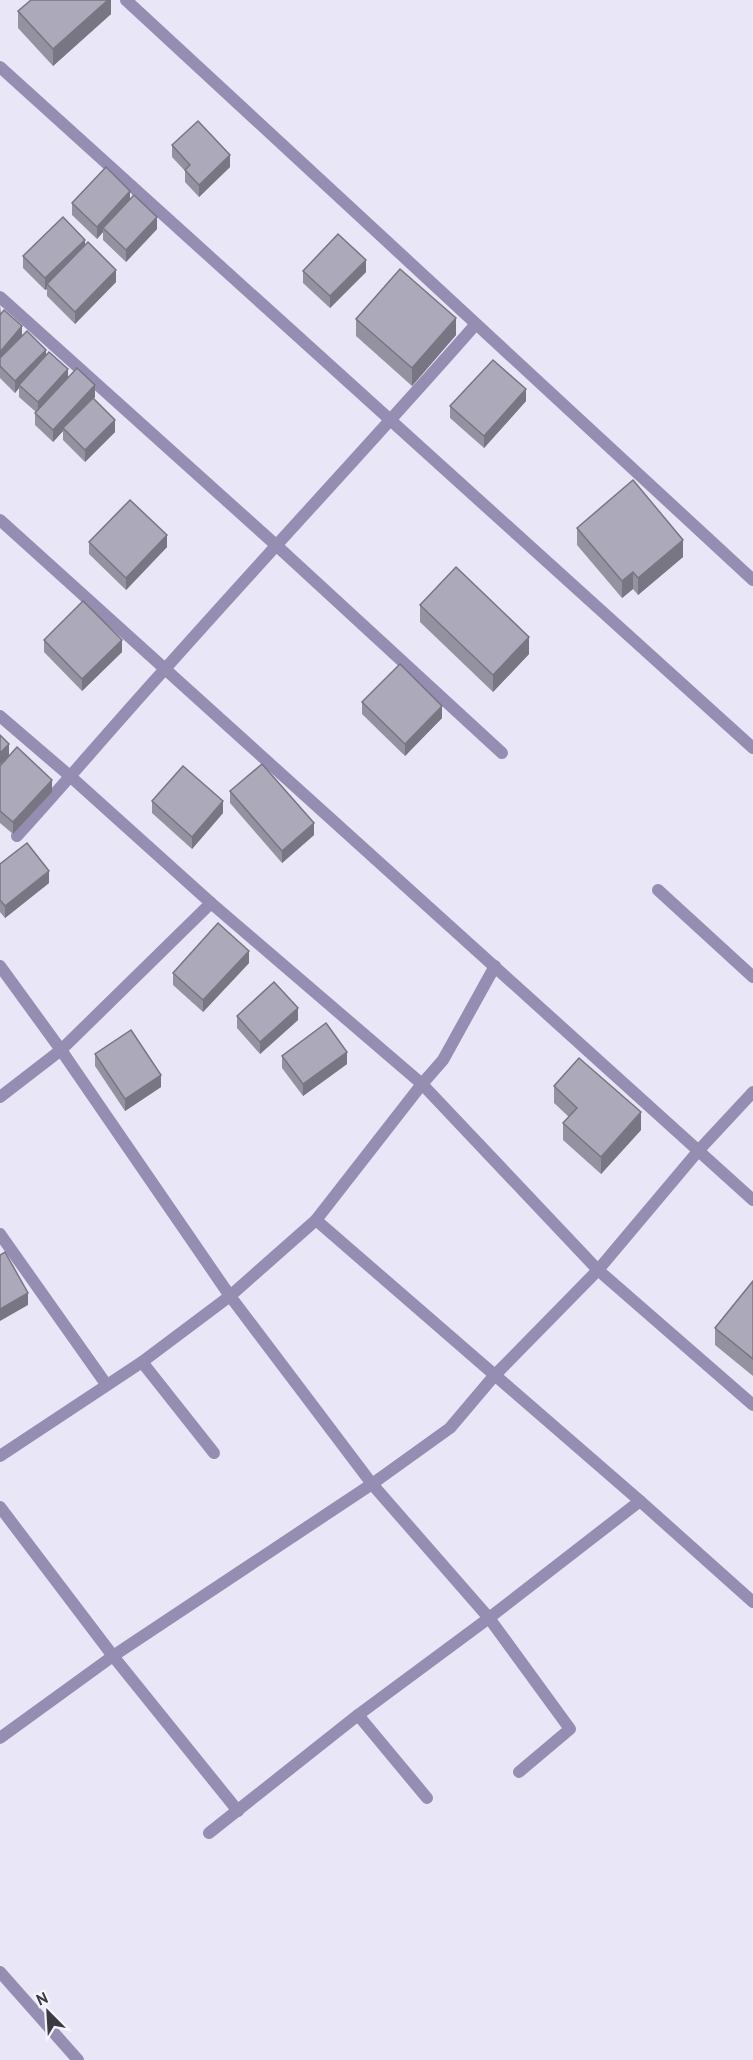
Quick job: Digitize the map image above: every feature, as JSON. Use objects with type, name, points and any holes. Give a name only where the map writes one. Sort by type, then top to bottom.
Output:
[{"type":"street","points":[[126,0],[753,580]]},
{"type":"street","points":[[0,68],[753,748]]},
{"type":"street","points":[[0,297],[277,546],[502,753]]},
{"type":"street","points":[[17,836],[164,669],[392,420],[476,324]]},
{"type":"street","points":[[0,520],[753,1200]]},
{"type":"street","points":[[0,716],[211,903],[422,1084],[598,1270],[753,1406]]},
{"type":"street","points":[[658,890],[753,977]]},
{"type":"street","points":[[0,1097],[60,1050],[211,903]]},
{"type":"street","points":[[0,966],[230,1296],[372,1484],[489,1618],[570,1729],[519,1772]]},
{"type":"street","points":[[0,1456],[142,1362],[230,1296],[316,1220],[443,1060],[495,966]]},
{"type":"street","points":[[0,1737],[113,1656],[372,1484],[450,1428],[494,1376],[598,1270],[699,1150],[753,1092]]},
{"type":"street","points":[[316,1220],[753,1602]]},
{"type":"street","points":[[0,1234],[106,1384]]},
{"type":"street","points":[[142,1362],[214,1453]]},
{"type":"street","points":[[209,1833],[358,1714],[489,1618],[640,1501]]},
{"type":"street","points":[[0,1507],[113,1656],[238,1811]]},
{"type":"street","points":[[358,1714],[427,1798]]},
{"type":"street","points":[[0,1972],[78,2060]]},
{"type":"building","points":[[31,0],[108,0],[53,49],[18,11]]},
{"type":"building","points":[[198,121],[230,155],[199,185],[185,170],[190,165],[172,145]]},
{"type":"building","points":[[106,167],[130,191],[97,227],[72,203]]},
{"type":"building","points":[[134,195],[157,217],[126,250],[103,228]]},
{"type":"building","points":[[63,217],[85,240],[45,278],[23,256]]},
{"type":"building","points":[[338,234],[366,260],[330,296],[303,271]]},
{"type":"building","points":[[88,242],[116,270],[75,312],[47,284]]},
{"type":"building","points":[[400,269],[456,318],[412,368],[356,319]]},
{"type":"building","points":[[4,310],[22,326],[0,352],[0,315]]},
{"type":"building","points":[[27,331],[46,350],[15,381],[0,366],[0,358]]},
{"type":"building","points":[[49,352],[68,369],[38,402],[19,385]]},
{"type":"building","points":[[493,360],[526,389],[484,436],[450,406]]},
{"type":"building","points":[[77,368],[95,385],[53,430],[35,413]]},
{"type":"building","points":[[93,398],[115,420],[85,450],[63,428]]},
{"type":"building","points":[[633,480],[683,540],[638,578],[633,572],[622,581],[577,528]]},
{"type":"building","points":[[130,500],[167,535],[126,578],[89,542]]},
{"type":"building","points":[[456,567],[529,637],[493,675],[420,605]]},
{"type":"building","points":[[83,601],[122,640],[82,679],[44,640]]},
{"type":"building","points":[[400,664],[442,706],[405,744],[362,702]]},
{"type":"building","points":[[0,735],[9,744],[0,753]]},
{"type":"building","points":[[17,747],[52,780],[13,822],[0,811],[0,766]]},
{"type":"building","points":[[262,764],[314,823],[282,851],[230,791]]},
{"type":"building","points":[[183,766],[223,801],[192,837],[152,801]]},
{"type":"building","points":[[27,843],[49,871],[5,906],[0,900],[0,864]]},
{"type":"building","points":[[218,923],[249,951],[203,1000],[173,973]]},
{"type":"building","points":[[274,982],[298,1008],[260,1042],[237,1016]]},
{"type":"building","points":[[326,1023],[347,1052],[303,1084],[282,1056]]},
{"type":"building","points":[[131,1030],[161,1075],[125,1099],[95,1054]]},
{"type":"building","points":[[579,1058],[641,1112],[601,1157],[563,1123],[577,1108],[554,1086]]},
{"type":"building","points":[[5,1252],[28,1293],[0,1309],[0,1255]]},
{"type":"building","points":[[753,1281],[753,1359],[715,1328]]}]
